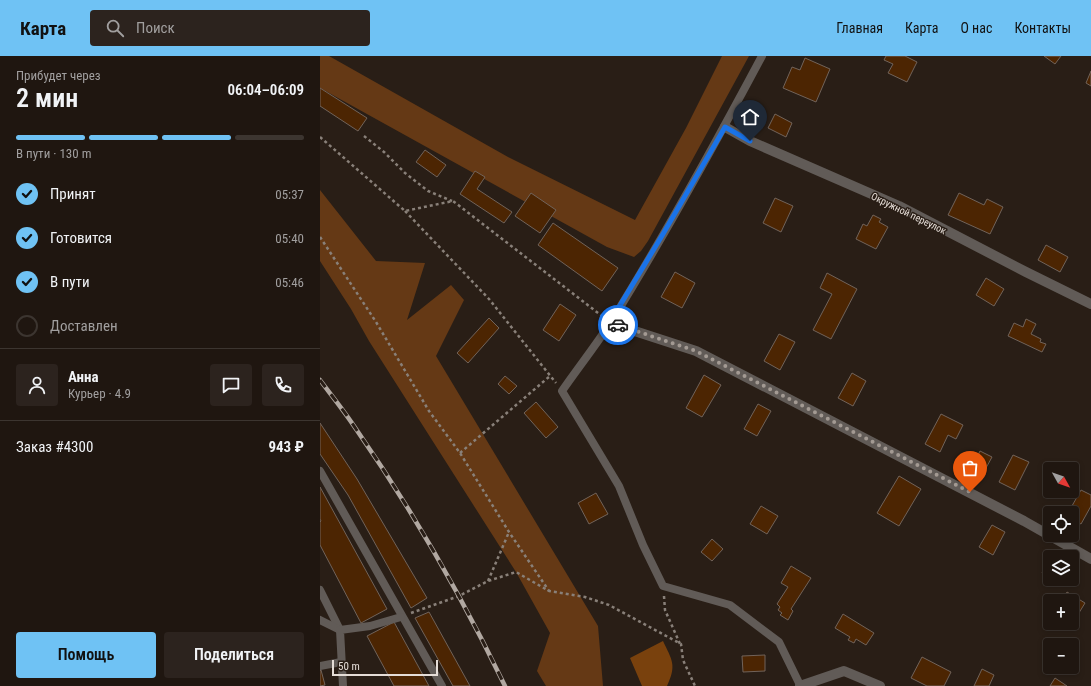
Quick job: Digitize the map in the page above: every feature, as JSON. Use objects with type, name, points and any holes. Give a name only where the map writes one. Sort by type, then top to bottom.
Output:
[{"type":"street","name":"Окружной переулок","points":[[725,127],[750,141],[899,206],[1091,304]]},
{"type":"street","points":[[610,322],[696,351],[1024,520],[1091,559]]},
{"type":"street","points":[[800,686],[844,671],[880,686]]},
{"type":"lane","points":[[762,56],[725,127],[663,234],[610,322],[562,391],[618,486],[662,586],[730,605],[779,642],[800,686]]},
{"type":"lane","points":[[320,471],[442,686]]},
{"type":"lane","points":[[320,590],[340,630],[343,686]]},
{"type":"lane","points":[[320,620],[340,630],[370,626],[401,616]]},
{"type":"lane","points":[[320,666],[341,662]]},
{"type":"path","points":[[364,136],[384,152],[405,173],[428,191],[452,201],[610,322]]},
{"type":"path","points":[[320,137],[405,211],[489,299],[562,391]]},
{"type":"path","points":[[405,211],[452,201]]},
{"type":"path","points":[[320,237],[376,322],[429,411],[460,453],[509,532],[549,592]]},
{"type":"path","points":[[460,453],[550,376]]},
{"type":"path","points":[[488,581],[509,532]]},
{"type":"path","points":[[401,616],[459,596],[488,581],[516,572],[549,592],[585,597],[609,605],[680,644]]},
{"type":"path","points":[[662,586],[665,610],[680,644],[683,660],[695,686]]},
{"type":"shaded area","points":[[320,56],[329,56],[508,157],[635,220],[686,128],[722,56],[749,56],[648,241],[641,251],[634,257],[607,247],[320,88]]},
{"type":"shaded area","points":[[320,190],[376,261],[425,263],[407,320],[451,285],[464,300],[436,356],[598,626],[603,686],[546,686],[537,671],[550,633],[516,572],[320,261]]},
{"type":"shaded area","points":[[663,641],[671,658],[673,668],[667,686],[642,686],[630,658]]},
{"type":"building","points":[[886,56],[905,56],[917,62],[907,82],[888,73],[893,64],[884,60]]},
{"type":"building","points":[[1044,56],[1061,56],[1055,64]]},
{"type":"building","points":[[805,58],[830,69],[816,102],[783,88],[792,67],[800,70]]},
{"type":"building","points":[[1091,71],[1091,86],[1086,83]]},
{"type":"building","points":[[320,88],[367,118],[358,131],[320,106]]},
{"type":"building","points":[[775,114],[792,123],[786,137],[768,128]]},
{"type":"building","points":[[425,150],[446,165],[437,177],[416,162]]},
{"type":"building","points":[[475,171],[485,177],[477,189],[512,212],[504,223],[460,194]]},
{"type":"building","points":[[531,193],[556,210],[540,233],[515,216]]},
{"type":"building","points":[[959,193],[984,205],[987,199],[1003,207],[990,234],[948,215]]},
{"type":"building","points":[[775,198],[793,206],[781,232],[763,223]]},
{"type":"building","points":[[873,215],[881,219],[879,222],[888,227],[876,249],[856,239],[863,224],[867,226]]},
{"type":"building","points":[[553,223],[618,268],[602,291],[538,245]]},
{"type":"building","points":[[1046,245],[1068,257],[1060,272],[1038,260]]},
{"type":"building","points":[[675,272],[695,283],[682,308],[661,297]]},
{"type":"building","points":[[827,273],[857,289],[831,339],[813,330],[832,294],[820,288]]},
{"type":"building","points":[[986,278],[1004,289],[994,306],[976,295]]},
{"type":"building","points":[[560,304],[576,315],[559,341],[543,330]]},
{"type":"building","points":[[489,318],[499,328],[468,363],[457,353]]},
{"type":"building","points":[[1026,319],[1036,324],[1031,334],[1041,339],[1040,342],[1046,344],[1042,352],[1008,336],[1014,323],[1023,327]]},
{"type":"building","points":[[779,334],[795,342],[780,370],[764,361]]},
{"type":"building","points":[[852,373],[866,381],[853,406],[838,398]]},
{"type":"building","points":[[704,375],[721,385],[702,417],[686,408]]},
{"type":"building","points":[[505,376],[517,386],[509,394],[498,384]]},
{"type":"building","points":[[536,402],[558,427],[546,438],[524,413]]},
{"type":"building","points":[[758,404],[771,411],[757,436],[744,429]]},
{"type":"building","points":[[941,414],[963,425],[956,439],[948,435],[940,452],[925,444]]},
{"type":"building","points":[[320,423],[357,479],[427,598],[411,608],[348,495],[320,454]]},
{"type":"building","points":[[980,451],[992,457],[980,479],[969,473]]},
{"type":"building","points":[[1013,455],[1029,462],[1015,490],[999,482]]},
{"type":"building","points":[[899,476],[921,489],[899,526],[877,513]]},
{"type":"building","points":[[320,487],[387,609],[361,623],[320,545]]},
{"type":"building","points":[[1081,490],[1091,495],[1091,506],[1081,524],[1079,523],[1079,506],[1072,506],[1076,498],[1079,498]]},
{"type":"building","points":[[596,493],[608,514],[589,524],[578,503]]},
{"type":"building","points":[[761,506],[778,516],[767,534],[750,524]]},
{"type":"building","points":[[992,525],[1005,532],[993,555],[979,547]]},
{"type":"building","points":[[712,539],[723,549],[712,561],[701,552]]},
{"type":"building","points":[[791,566],[811,578],[791,609],[793,611],[788,620],[780,615],[782,613],[778,610],[780,607],[777,604],[788,587],[781,583]]},
{"type":"building","points":[[1079,599],[1085,603],[1079,613]]},
{"type":"building","points":[[429,612],[470,686],[453,686],[415,618]]},
{"type":"building","points":[[843,614],[874,633],[866,645],[856,639],[854,643],[848,640],[850,637],[835,628]]},
{"type":"building","points":[[394,622],[429,686],[394,686],[367,636]]},
{"type":"building","points":[[765,655],[765,671],[743,672],[742,656]]},
{"type":"building","points":[[922,657],[951,672],[944,686],[927,686],[911,678]]},
{"type":"building","points":[[982,669],[994,675],[989,686],[974,686]]},
{"type":"building","points":[[321,670],[325,685],[320,686],[320,671]]},
{"type":"building","points":[[1055,678],[1067,686],[1050,686]]},
{"type":"railway","points":[[320,380],[352,423],[417,523],[472,620],[505,686]]},
{"type":"way so far","points":[[618,325],[696,351],[970,492]]},
{"type":"route","points":[[618,325],[610,322],[725,127],[750,141]]}]
